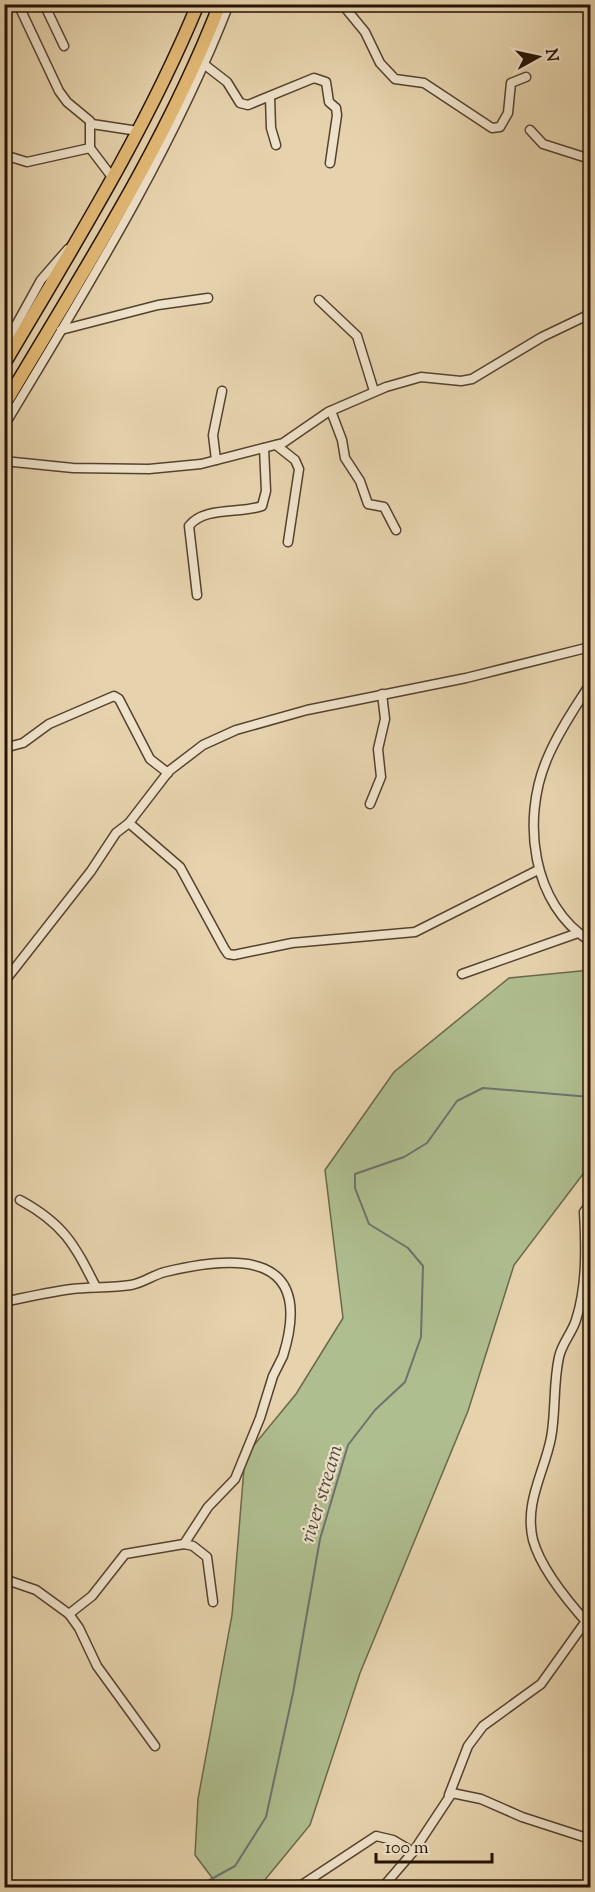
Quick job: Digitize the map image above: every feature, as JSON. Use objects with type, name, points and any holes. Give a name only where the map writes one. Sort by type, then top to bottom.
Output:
[{"type":"highway","points":[[4,364],[138,131],[181,46],[198,4]]},
{"type":"highway","points":[[4,405],[122,206],[166,122],[220,4]]},
{"type":"street","points":[[18,4],[59,91],[70,105],[88,117],[92,124],[90,148],[112,177]]},
{"type":"street","points":[[44,4],[64,46]]},
{"type":"street","points":[[4,426],[160,158],[206,65],[229,4]]},
{"type":"street","points":[[342,4],[365,32],[380,63],[395,79],[424,83],[492,128],[500,127],[507,119],[511,83],[526,77]]},
{"type":"street","points":[[206,65],[218,73],[243,105],[251,105],[314,78],[326,82],[329,102],[336,108],[337,115],[330,163]]},
{"type":"street","points":[[270,97],[271,128],[276,146]]},
{"type":"street","points":[[92,124],[138,131]]},
{"type":"street","points":[[530,130],[543,144],[591,159]]},
{"type":"street","points":[[4,155],[27,162],[90,148]]},
{"type":"street","points":[[4,347],[41,280],[75,242]]},
{"type":"street","points":[[61,330],[158,305],[208,298]]},
{"type":"street","points":[[320,300],[357,336],[374,391]]},
{"type":"street","points":[[4,461],[73,468],[149,469],[216,460],[276,445],[331,411],[374,391],[421,377],[460,381],[472,379],[542,337],[591,314]]},
{"type":"street","points":[[216,460],[213,435],[222,391]]},
{"type":"street","points":[[331,411],[342,440],[345,458],[360,481],[368,504],[384,507],[396,530]]},
{"type":"street","points":[[276,445],[295,460],[298,469],[288,542]]},
{"type":"street","points":[[197,595],[189,526],[193,520],[211,514],[262,506],[266,491],[264,448]]},
{"type":"street","points":[[4,982],[84,880],[116,833],[129,823],[168,773],[203,745],[236,730],[307,710],[466,678],[591,647]]},
{"type":"street","points":[[591,684],[563,726],[546,761],[536,808],[538,870],[561,914],[578,933],[591,941]]},
{"type":"street","points":[[370,804],[381,777],[378,749],[385,719],[382,694]]},
{"type":"street","points":[[4,748],[22,743],[49,724],[114,696],[119,699],[150,759],[168,773]]},
{"type":"street","points":[[129,823],[180,867],[228,954],[234,955],[292,943],[406,934],[438,921],[538,870]]},
{"type":"street","points":[[462,974],[578,933]]},
{"type":"street","points":[[21,1200],[55,1222],[70,1240],[96,1287]]},
{"type":"street","points":[[382,1887],[413,1852],[448,1795],[468,1746],[483,1726],[541,1684],[588,1624],[539,1558],[531,1529],[530,1506],[550,1441],[559,1356],[575,1323],[580,1300],[586,1239],[584,1212],[591,1204]]},
{"type":"street","points":[[4,1302],[45,1293],[131,1285],[161,1273],[195,1265],[241,1261],[252,1264],[280,1280],[289,1292],[290,1334],[238,1472],[231,1485],[208,1507],[184,1544]]},
{"type":"street","points":[[69,1614],[92,1596],[125,1554],[184,1544],[194,1546],[206,1555],[213,1602]]},
{"type":"street","points":[[4,1579],[36,1590],[69,1614],[80,1628],[97,1666],[156,1746]]},
{"type":"street","points":[[448,1795],[456,1793],[481,1799],[522,1817],[591,1839]]},
{"type":"street","points":[[297,1887],[376,1836],[393,1840],[413,1852]]},
{"type":"green space","points":[[590,970],[590,1174],[583,1174],[514,1265],[468,1411],[360,1673],[310,1825],[259,1887],[219,1887],[195,1855],[198,1799],[232,1615],[245,1456],[296,1394],[343,1318],[325,1170],[394,1072],[509,978]]},
{"type":"waterway","name":"river stream","points":[[195,1888],[235,1866],[266,1817],[293,1693],[320,1539],[348,1445],[375,1410],[405,1382],[421,1337],[423,1266],[408,1248],[369,1224],[355,1188],[355,1174],[404,1157],[427,1143],[457,1101],[483,1088],[590,1097]]}]
